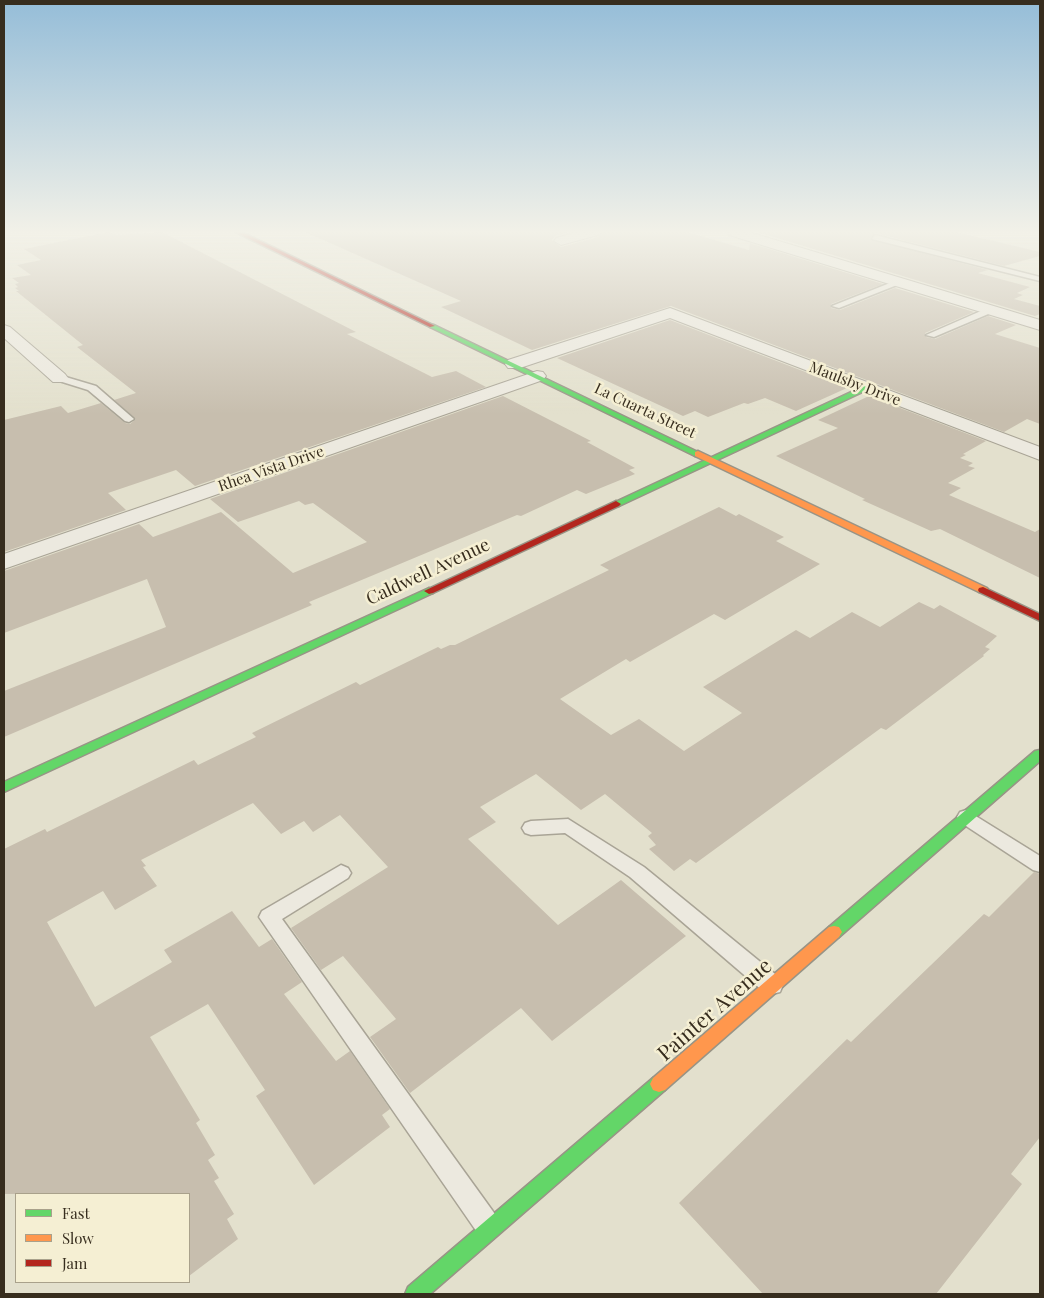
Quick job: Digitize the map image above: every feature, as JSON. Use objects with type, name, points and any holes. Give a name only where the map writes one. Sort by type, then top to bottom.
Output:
[{"type":"street","name":"La Cuarta Street","points":[[364,293],[1040,618]]},
{"type":"street","points":[[931,293],[1040,325]]},
{"type":"street","name":"Maulsby Drive","points":[[514,364],[670,313],[1039,453]]},
{"type":"street","points":[[4,330],[59,378]]},
{"type":"street","name":"Rhea Vista Drive","points":[[4,562],[537,376]]},
{"type":"street","name":"Caldwell Avenue","points":[[4,787],[867,388]]},
{"type":"street","name":"Painter Avenue","points":[[415,1294],[1040,754]]},
{"type":"lane","points":[[836,306],[872,293]]},
{"type":"lane","points":[[931,335],[990,310]]},
{"type":"lane","points":[[59,378],[92,388],[129,418]]},
{"type":"lane","points":[[966,817],[1040,865]]},
{"type":"lane","points":[[531,828],[568,826],[637,872],[772,985]]},
{"type":"lane","points":[[341,873],[269,917],[490,1229]]},
{"type":"building","points":[[18,293],[280,293],[356,332],[347,334],[432,377],[456,371],[486,387],[195,486],[176,470],[108,493],[126,510],[4,552],[4,420],[61,406],[68,413],[101,403],[125,423],[130,424],[136,419],[114,400],[136,393],[77,347],[83,345]]},
{"type":"building","points":[[442,293],[861,293],[831,304],[831,308],[840,310],[884,293],[910,293],[974,312],[925,333],[926,337],[935,339],[988,316],[1016,325],[995,334],[1040,348],[1040,424],[1027,419],[1004,432],[671,306],[532,350],[441,307],[461,301]]},
{"type":"building","points":[[957,293],[1018,293],[1023,295],[1014,299],[1040,306],[1040,314],[1035,316]]},
{"type":"building","points":[[670,320],[847,388],[796,411],[765,398],[748,404],[744,403],[708,417],[695,411],[683,416],[557,358]]},
{"type":"building","points":[[503,396],[591,441],[587,442],[635,468],[629,470],[635,474],[586,494],[577,490],[521,516],[517,515],[309,602],[312,605],[4,737],[4,691],[166,627],[147,579],[4,633],[4,571],[139,524],[153,537],[221,512],[293,573],[367,542],[313,503],[305,505],[299,501],[238,522],[210,499]]},
{"type":"building","points":[[869,396],[986,441],[963,454],[966,455],[960,458],[973,463],[968,466],[975,468],[948,483],[961,488],[949,495],[1035,532],[1040,529],[1040,578],[940,529],[931,531],[862,500],[865,499],[776,456],[838,428],[818,420]]},
{"type":"building","points":[[719,507],[736,516],[739,514],[784,537],[776,541],[820,564],[725,620],[714,614],[630,662],[626,659],[560,699],[611,735],[639,719],[684,751],[742,713],[703,687],[796,630],[810,638],[852,612],[880,627],[919,602],[934,609],[940,605],[997,636],[985,647],[990,649],[984,656],[886,730],[881,728],[696,863],[690,859],[674,871],[649,849],[656,845],[648,836],[652,833],[605,794],[581,810],[536,774],[480,807],[496,822],[468,839],[558,925],[621,880],[686,936],[552,1041],[521,1008],[410,1093],[370,1037],[396,1019],[343,956],[321,970],[291,928],[388,867],[340,815],[313,832],[304,821],[281,834],[253,803],[141,860],[146,866],[143,867],[157,886],[115,910],[103,891],[47,922],[95,1007],[172,962],[164,950],[232,911],[259,947],[272,939],[302,982],[284,994],[336,1061],[350,1051],[390,1109],[382,1115],[390,1127],[314,1185],[256,1096],[265,1090],[208,1004],[150,1037],[200,1120],[196,1123],[215,1155],[208,1160],[219,1178],[214,1181],[234,1214],[227,1219],[238,1239],[190,1275],[190,1193],[4,1194],[4,849],[45,829],[47,832],[194,760],[198,765],[256,737],[252,733],[356,682],[360,685],[438,647],[441,649],[455,645],[609,570],[600,565]]},
{"type":"building","points":[[1034,872],[1040,874],[1040,1137],[1011,1174],[1022,1184],[936,1294],[763,1294],[679,1203],[847,1039],[851,1042],[984,914],[989,917]]},
{"type":"traffic: fast","points":[[432,326],[698,454]]},
{"type":"traffic: fast","points":[[616,504],[867,388]]},
{"type":"traffic: fast","points":[[4,787],[429,591]]},
{"type":"traffic: fast","points":[[834,932],[1040,754]]},
{"type":"traffic: fast","points":[[415,1294],[659,1084]]},
{"type":"traffic: slow","points":[[698,454],[983,590]]},
{"type":"traffic: slow","points":[[659,1084],[834,932]]},
{"type":"traffic: jam","points":[[363,293],[432,326]]},
{"type":"traffic: jam","points":[[429,591],[616,504]]},
{"type":"traffic: jam","points":[[983,590],[1040,618]]}]
